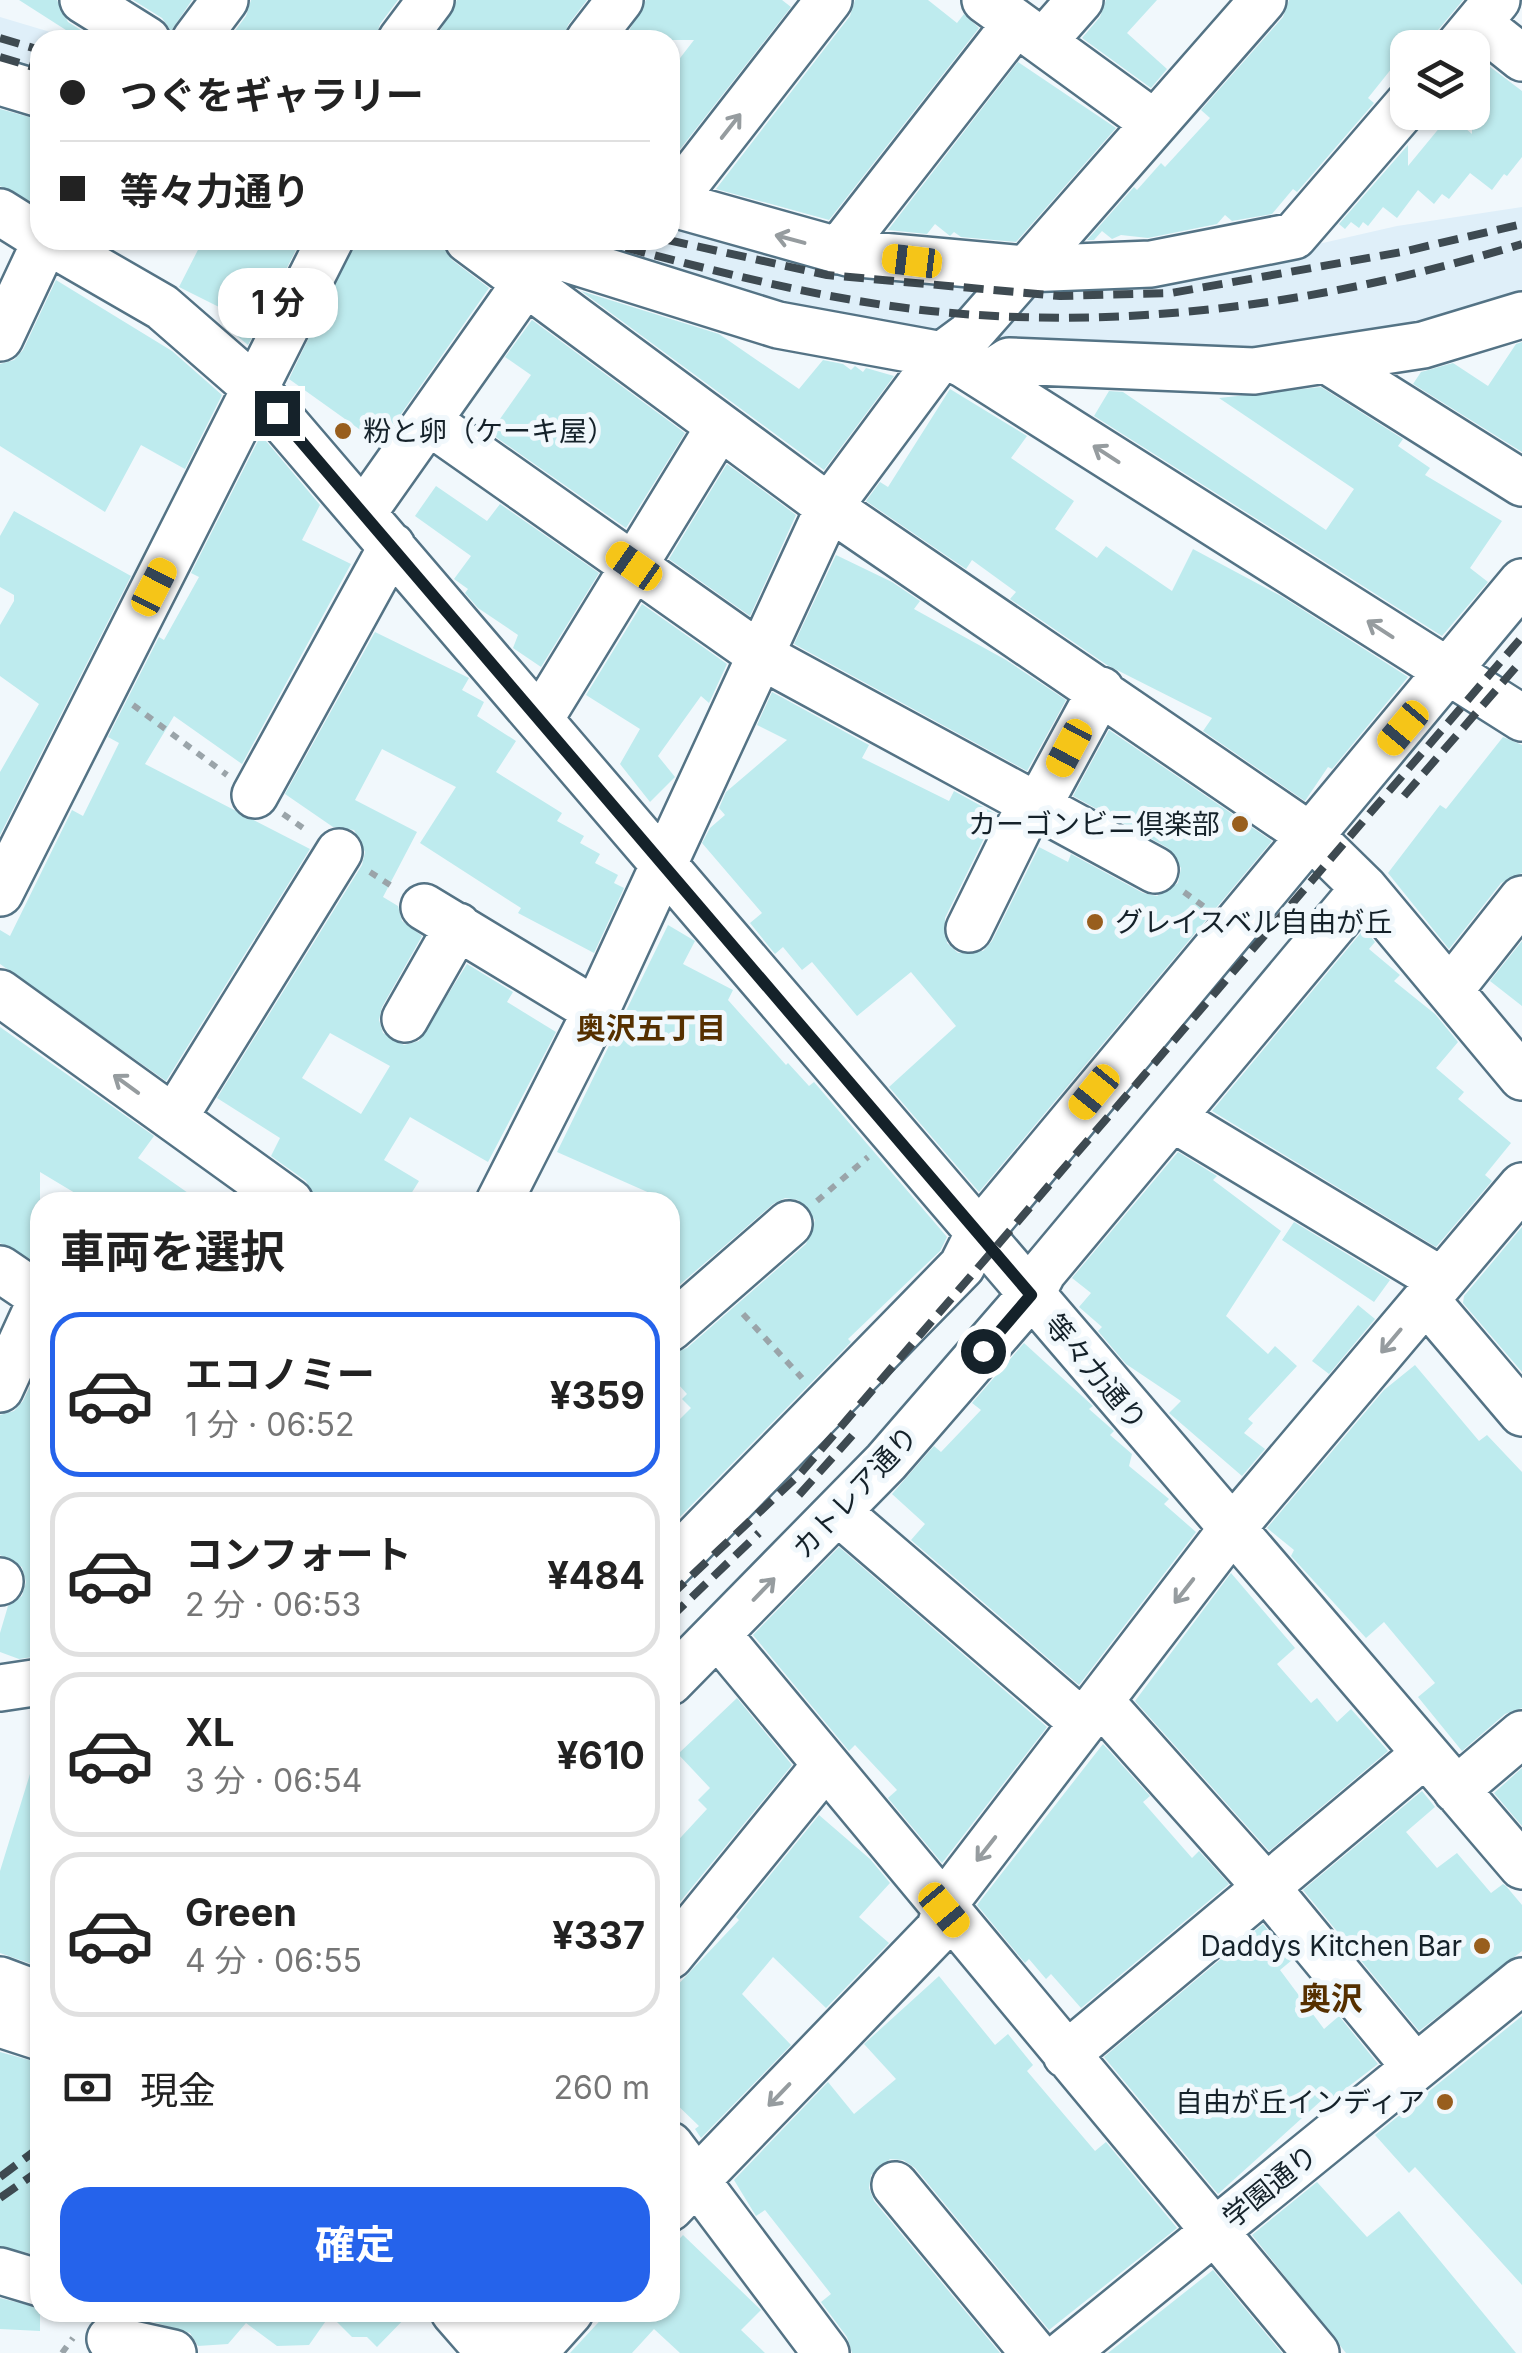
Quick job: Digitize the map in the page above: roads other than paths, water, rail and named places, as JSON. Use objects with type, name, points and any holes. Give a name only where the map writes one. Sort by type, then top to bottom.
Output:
[{"type":"street","points":[[83,0],[131,30]]},
{"type":"street","points":[[202,30],[224,0]]},
{"type":"street","points":[[408,30],[431,0]]},
{"type":"street","points":[[597,30],[620,0]]},
{"type":"street","points":[[680,191],[829,0]]},
{"type":"street","points":[[838,251],[1014,22],[1080,0]]},
{"type":"street","points":[[504,1192],[665,866],[829,507],[942,355],[969,334],[1262,0]]},
{"type":"street","points":[[1014,22],[1154,123]]},
{"type":"street","points":[[1477,24],[1522,58]]},
{"type":"street","points":[[0,82],[30,91]]},
{"type":"street","points":[[680,206],[838,251],[1025,269],[1152,264],[1294,236],[1390,125]]},
{"type":"street","name":"等々力通り","points":[[0,212],[30,230]]},
{"type":"street","points":[[0,338],[38,250]]},
{"type":"street","name":"等々力通り","points":[[63,250],[162,308],[256,388],[1522,1866]]},
{"type":"street","points":[[0,893],[325,250]]},
{"type":"street","points":[[480,250],[829,507],[1312,836],[1364,888],[1522,1076]]},
{"type":"street","points":[[538,250],[778,325],[942,355],[984,377],[1522,718]]},
{"type":"street","points":[[255,795],[428,421],[524,285]]},
{"type":"street","points":[[984,377],[1009,361],[1254,371],[1423,345],[1522,316]]},
{"type":"street","points":[[1328,361],[1522,484]]},
{"type":"street","points":[[428,421],[763,657],[1155,870]]},
{"type":"street","points":[[540,719],[719,427]]},
{"type":"street","points":[[680,1555],[962,1266],[978,1234],[1522,582]]},
{"type":"street","points":[[969,930],[1034,805],[1101,690]]},
{"type":"street","points":[[174,1118],[339,852]]},
{"type":"street","name":"カトレア通り","points":[[680,1673],[838,1512],[1031,1295],[1043,1272],[1364,888]]},
{"type":"street","points":[[1450,990],[1522,899]]},
{"type":"street","points":[[404,1020],[441,916],[596,1010]]},
{"type":"street","points":[[0,992],[276,1192]]},
{"type":"street","points":[[1172,1118],[1434,1290],[1522,1413]]},
{"type":"street","points":[[680,2177],[938,1929],[951,1894],[1231,1530],[1522,1186]]},
{"type":"street","points":[[680,1320],[789,1224]]},
{"type":"street","points":[[0,1269],[30,1292]]},
{"type":"street","points":[[0,1390],[30,1322]]},
{"type":"street","points":[[838,1512],[1091,1712],[1267,1888],[1415,2067]]},
{"type":"street","points":[[719,1636],[824,1767],[1316,2353]]},
{"type":"street","points":[[0,1688],[30,1684]]},
{"type":"street","points":[[1456,1790],[1522,1734]]},
{"type":"street","points":[[1066,2055],[1425,1754]]},
{"type":"street","points":[[680,1944],[824,1767]]},
{"type":"street","points":[[0,1980],[30,1991]]},
{"type":"street","name":"学園通り","points":[[1065,2353],[1522,1981]]},
{"type":"street","points":[[0,2024],[30,2034]]},
{"type":"street","points":[[680,2179],[826,2353]]},
{"type":"street","points":[[896,2185],[1034,2353]]},
{"type":"street","points":[[0,2271],[30,2280]]},
{"type":"street","points":[[463,2322],[488,2351],[522,2352],[558,2322]]},
{"type":"street","points":[[507,2322],[522,2352]]},
{"type":"street","points":[[100,2335],[173,2353]]},
{"type":"railway","points":[[0,38],[30,47]]},
{"type":"railway","points":[[0,57],[30,66]]},
{"type":"railway","points":[[680,243],[827,275],[1060,296],[1171,293],[1402,252],[1522,224]]},
{"type":"railway","points":[[634,250],[762,282],[889,306],[1006,317],[1081,318],[1230,307],[1304,296],[1377,282],[1522,244]]},
{"type":"railway","points":[[680,1587],[800,1474],[1522,637]]},
{"type":"railway","points":[[1404,796],[1522,660]]},
{"type":"railway","points":[[799,1495],[859,1428]]},
{"type":"railway","points":[[680,1608],[759,1533]]},
{"type":"railway","points":[[0,2177],[30,2154]]},
{"type":"railway","points":[[0,2198],[30,2177]]},
{"type":"place","name":"粉と卵（ケーキ屋）","points":[[343,431]]},
{"type":"place","name":"カーゴンビニ倶楽部","points":[[1240,824]]},
{"type":"place","name":"グレイスベル自由が丘","points":[[1095,922]]},
{"type":"place","name":"Daddys Kitchen Bar","points":[[1482,1946]]},
{"type":"place","name":"自由が丘インディア","points":[[1445,2102]]},
{"type":"district","name":"奥沢五丁目","points":[[651,1028]]},
{"type":"district","name":"奥沢","points":[[1331,1998]]}]
